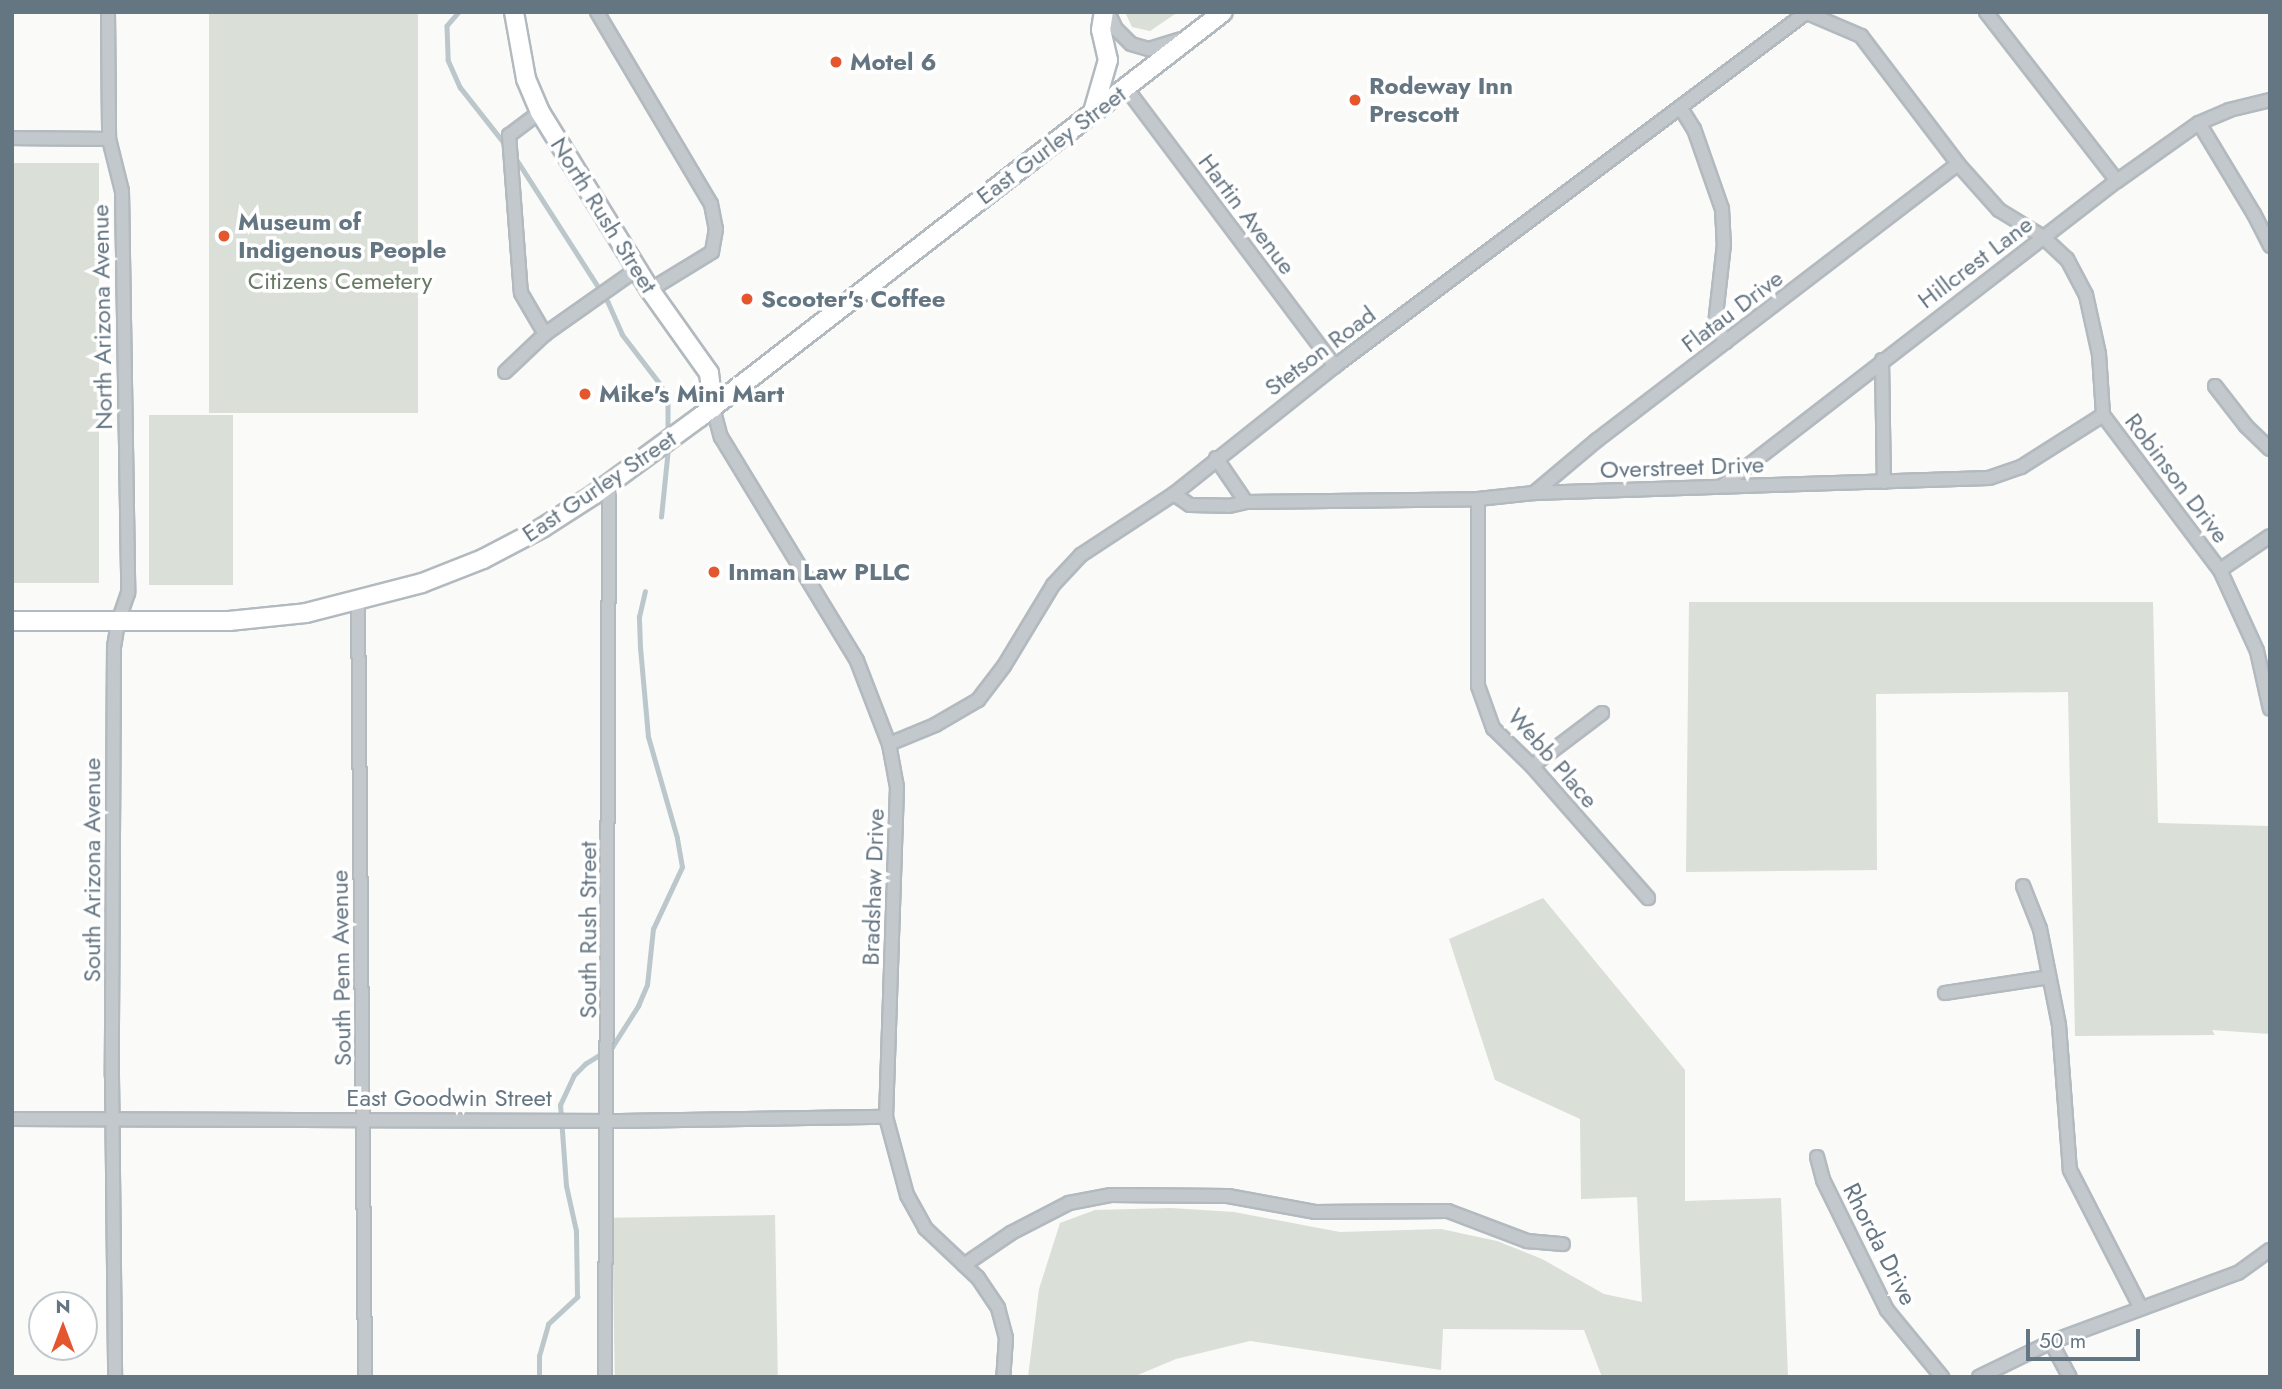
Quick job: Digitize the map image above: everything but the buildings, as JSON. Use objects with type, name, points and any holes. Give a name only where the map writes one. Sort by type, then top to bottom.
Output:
[{"type":"main road","name":"North Rush Street","points":[[514,12],[526,79],[540,112],[650,290],[709,373],[713,408]]},
{"type":"main road","points":[[1093,111],[1108,60],[1101,30],[1106,12]]},
{"type":"main road","name":"East Gurley Street","points":[[12,621],[254,619],[358,601],[422,583],[483,559],[542,528],[609,484],[713,408],[1223,12]]},
{"type":"street","name":"North Arizona Avenue","points":[[108,12],[109,139],[122,191],[128,593],[118,622]]},
{"type":"street","points":[[597,12],[711,204],[716,229],[712,252],[650,290]]},
{"type":"street","points":[[1106,12],[1116,29],[1131,44],[1149,49],[1177,41],[1203,26]]},
{"type":"street","name":"Stetson Road","points":[[889,744],[935,725],[978,700],[1004,666],[1053,585],[1081,555],[1174,494],[1335,366],[1806,12]]},
{"type":"street","name":"Robinson Drive","points":[[1806,12],[1861,36],[1958,164],[1999,210],[2043,237],[2067,259],[2086,295],[2099,354],[2103,415],[2220,570],[2257,651],[2270,709]]},
{"type":"street","points":[[1986,12],[2117,181]]},
{"type":"street","name":"Hartin Avenue","points":[[1126,88],[1335,366]]},
{"type":"street","name":"Hillcrest Lane","points":[[1722,486],[2043,237],[2199,123],[2229,110],[2270,100]]},
{"type":"street","points":[[1680,107],[1694,129],[1722,209],[1724,244],[1716,324],[1726,342]]},
{"type":"street","points":[[540,112],[509,135],[521,293],[545,334]]},
{"type":"street","points":[[2199,123],[2254,214],[2270,246]]},
{"type":"street","points":[[12,138],[109,139]]},
{"type":"street","name":"Flatau Drive","points":[[1534,494],[1597,440],[1958,164]]},
{"type":"street","points":[[505,372],[545,334],[637,269]]},
{"type":"street","points":[[1882,360],[1884,482]]},
{"type":"street","points":[[2215,386],[2246,426],[2270,449]]},
{"type":"street","name":"Bradshaw Drive","points":[[713,408],[721,438],[857,661],[889,744],[897,787],[886,1117],[907,1195],[925,1228],[978,1278],[998,1308],[1006,1338],[1003,1377]]},
{"type":"street","name":"Overstreet Drive","points":[[1174,494],[1190,505],[1229,506],[1246,502],[1478,499],[1722,486],[1989,478],[2021,467],[2103,415]]},
{"type":"street","points":[[1216,458],[1246,502]]},
{"type":"street","name":"South Rush Street","points":[[605,1377],[609,1121],[609,484]]},
{"type":"street","name":"Webb Place","points":[[1478,499],[1478,686],[1493,727],[1532,766],[1648,898]]},
{"type":"street","points":[[2220,570],[2270,536]]},
{"type":"street","name":"South Penn Avenue","points":[[358,601],[365,1377]]},
{"type":"street","name":"South Arizona Avenue","points":[[115,1377],[114,646],[118,622]]},
{"type":"street","points":[[1532,766],[1602,713]]},
{"type":"street","points":[[2023,886],[2040,929],[2059,1025],[2070,1170],[2141,1308]]},
{"type":"street","points":[[1945,993],[2049,977]]},
{"type":"street","name":"East Goodwin Street","points":[[12,1119],[363,1118],[609,1121],[886,1117]]},
{"type":"street","name":"Rhorda Drive","points":[[1817,1157],[1823,1180],[1886,1310],[1942,1377]]},
{"type":"street","points":[[964,1265],[1011,1233],[1069,1203],[1111,1195],[1228,1196],[1315,1212],[1448,1212],[1527,1241],[1563,1244]]},
{"type":"street","points":[[1979,1377],[2051,1342],[2238,1272],[2270,1250]]},
{"type":"street","points":[[2051,1342],[2070,1377]]},
{"type":"green space","name":"Citizens Cemetery","points":[[209,12],[418,12],[418,413],[209,413]]},
{"type":"green space","points":[[1125,12],[1178,12],[1150,31],[1132,27]]},
{"type":"green space","points":[[12,163],[99,163],[99,583],[12,583]]},
{"type":"green space","points":[[149,415],[233,415],[233,585],[149,585]]},
{"type":"green space","points":[[1689,602],[2153,602],[2158,823],[2270,826],[2270,1034],[2212,1030],[2215,1035],[2075,1036],[2068,692],[1876,694],[1877,870],[1686,872]]},
{"type":"green space","points":[[1543,898],[1685,1070],[1685,1201],[1781,1198],[1788,1377],[1602,1377],[1584,1330],[1443,1329],[1441,1370],[1250,1341],[1176,1359],[1133,1377],[1028,1377],[1039,1289],[1060,1223],[1095,1210],[1171,1208],[1234,1212],[1340,1232],[1441,1229],[1497,1241],[1542,1259],[1604,1294],[1642,1302],[1637,1197],[1581,1199],[1580,1119],[1495,1080],[1449,939]]},
{"type":"green space","points":[[775,1215],[778,1377],[615,1377],[612,1218]]},
{"type":"waterway","points":[[459,12],[447,26],[448,60],[460,87],[505,144]]},
{"type":"waterway","points":[[515,157],[608,302],[622,334],[661,385],[668,401],[668,432]]},
{"type":"waterway","points":[[661,517],[668,448]]},
{"type":"waterway","points":[[539,1377],[539,1356],[548,1324],[577,1297],[576,1231],[566,1186],[560,1105],[574,1075],[585,1064],[612,1047],[638,1006],[647,985],[653,929],[682,867],[677,838],[648,737],[639,617],[645,592]]},
{"type":"place","name":"Motel 6","points":[[836,62]]},
{"type":"place","name":"Rodeway Inn Prescott","points":[[1355,100]]},
{"type":"place","name":"Museum of Indigenous People","points":[[224,236]]},
{"type":"place","name":"Scooter's Coffee","points":[[747,299]]},
{"type":"place","name":"Mike's Mini Mart","points":[[585,394]]},
{"type":"place","name":"Inman Law PLLC","points":[[714,572]]}]
